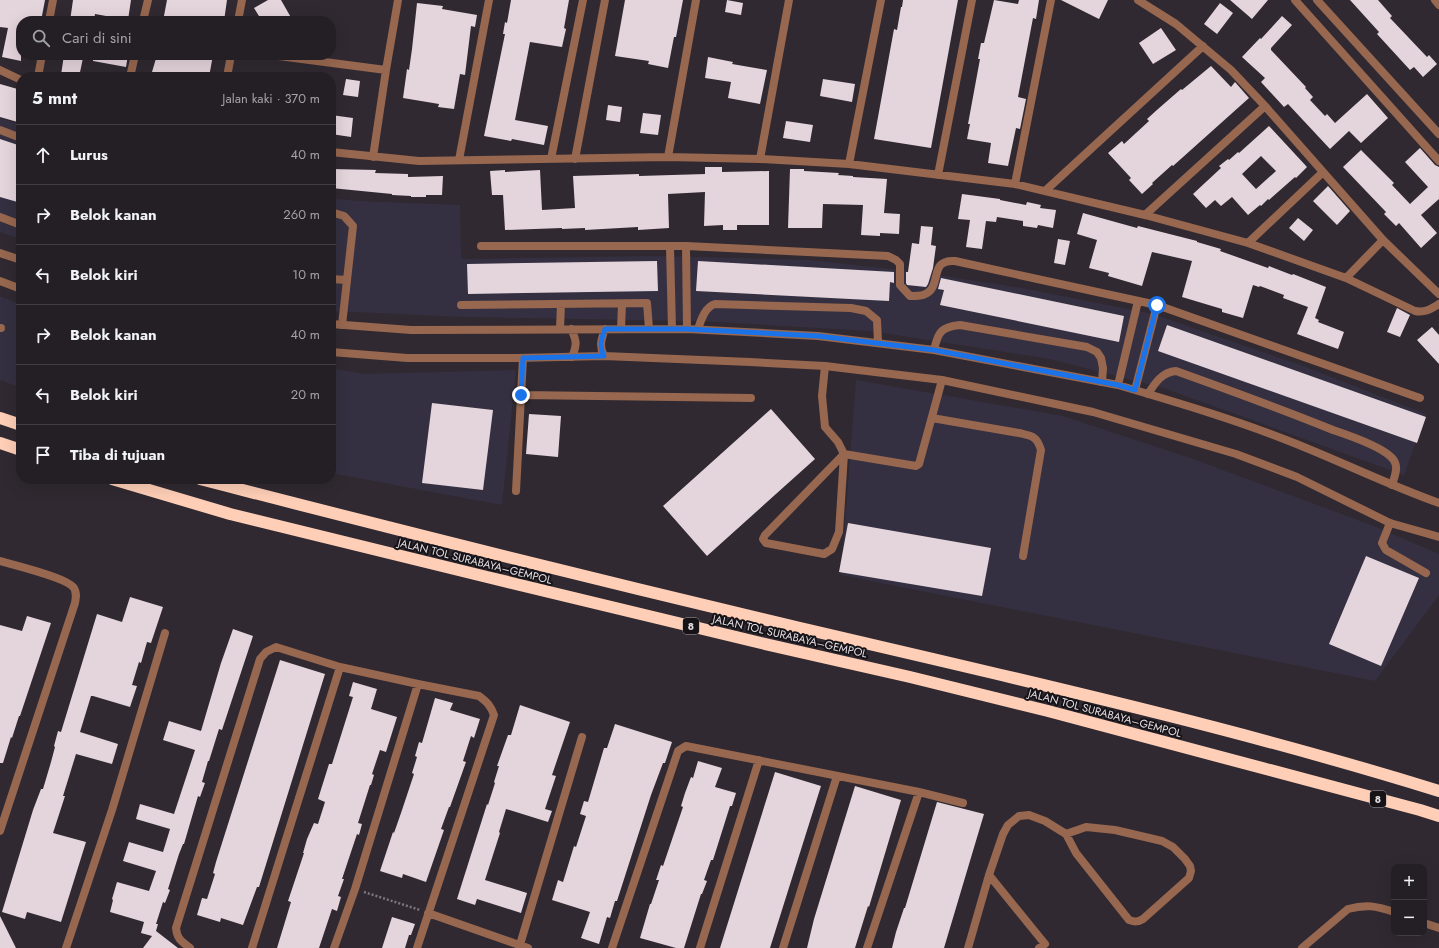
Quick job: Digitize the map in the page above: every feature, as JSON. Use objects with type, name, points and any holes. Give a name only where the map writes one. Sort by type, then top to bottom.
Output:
[{"type":"highway","points":[[0,418],[16,423]]},
{"type":"highway","points":[[0,443],[16,448]]},
{"type":"highway","name":"JALAN TOL SURABAYA–GEMPOL","points":[[129,484],[230,514],[1056,713],[1439,816]]},
{"type":"highway","name":"JALAN TOL SURABAYA–GEMPOL","points":[[220,484],[486,552],[1222,729],[1439,791]]},
{"type":"street","points":[[50,16],[53,0]]},
{"type":"street","points":[[144,16],[148,0]]},
{"type":"street","points":[[239,16],[242,0]]},
{"type":"street","points":[[374,157],[386,70],[398,0]]},
{"type":"street","points":[[459,160],[489,0]]},
{"type":"street","points":[[551,159],[583,0]]},
{"type":"street","points":[[575,159],[605,0]]},
{"type":"street","points":[[668,158],[696,0]]},
{"type":"street","points":[[760,159],[789,0]]},
{"type":"street","points":[[849,164],[881,0]]},
{"type":"street","points":[[938,175],[972,0]]},
{"type":"street","points":[[1014,184],[1051,0]]},
{"type":"street","points":[[1138,0],[1176,24],[1231,70],[1265,106],[1322,173],[1383,240],[1439,294]]},
{"type":"street","points":[[1317,0],[1439,134]]},
{"type":"street","points":[[1435,0],[1439,5]]},
{"type":"street","points":[[1299,1],[1439,160]]},
{"type":"street","points":[[1045,191],[1203,46]]},
{"type":"street","points":[[39,72],[41,60]]},
{"type":"street","points":[[131,72],[134,60]]},
{"type":"street","points":[[228,72],[230,60]]},
{"type":"street","points":[[310,60],[386,70]]},
{"type":"street","points":[[0,70],[16,78]]},
{"type":"street","points":[[1145,215],[1265,106]]},
{"type":"street","points":[[0,130],[16,136]]},
{"type":"street","points":[[336,153],[419,161],[668,158],[760,159],[849,164],[1014,184],[1145,215],[1248,243],[1346,278],[1415,311],[1421,312],[1429,310],[1439,304]]},
{"type":"street","points":[[1248,243],[1322,173]]},
{"type":"street","points":[[336,214],[344,216],[352,226],[342,325]]},
{"type":"street","points":[[0,216],[16,223]]},
{"type":"street","points":[[1346,278],[1383,240]]},
{"type":"street","points":[[481,246],[686,246],[888,256],[900,264],[900,285],[910,296],[923,295],[930,291],[939,265],[948,260],[1157,305],[1420,398]]},
{"type":"street","points":[[686,246],[687,329]]},
{"type":"street","points":[[670,247],[672,329]]},
{"type":"street","points":[[0,254],[16,259]]},
{"type":"street","points":[[336,279],[347,280]]},
{"type":"street","points":[[0,281],[16,287]]},
{"type":"street","points":[[1118,385],[1138,301]]},
{"type":"street","points":[[461,305],[647,303],[649,329]]},
{"type":"street","points":[[560,329],[561,304]]},
{"type":"street","points":[[621,329],[622,304]]},
{"type":"street","points":[[698,330],[706,312],[710,306],[715,304],[851,308],[866,311],[877,320],[878,343]]},
{"type":"street","points":[[1135,390],[1157,305]]},
{"type":"street","points":[[336,324],[411,330],[687,329],[818,336],[934,350],[1118,385],[1135,390],[1214,414],[1298,445],[1408,492],[1439,503]]},
{"type":"street","points":[[934,350],[937,337],[942,330],[950,326],[960,324],[1087,347],[1097,352],[1102,358],[1102,382]]},
{"type":"street","points":[[604,356],[601,349],[601,340],[605,329]]},
{"type":"street","points":[[571,330],[576,338],[576,348],[572,357]]},
{"type":"street","points":[[336,352],[407,358],[604,356],[825,366],[942,380],[1094,412],[1236,454],[1297,477],[1390,523],[1439,538]]},
{"type":"street","points":[[516,491],[523,358]]},
{"type":"street","points":[[825,366],[822,396],[825,427],[838,442],[844,454],[839,532],[832,549],[824,554],[766,543],[763,539],[765,535],[844,454]]},
{"type":"street","points":[[1148,394],[1163,375],[1169,372],[1176,372],[1257,400],[1346,434],[1391,456],[1395,462],[1397,470],[1392,485]]},
{"type":"street","points":[[844,454],[916,466],[921,460],[942,380]]},
{"type":"street","points":[[521,395],[751,398]]},
{"type":"street","points":[[932,418],[1019,433],[1032,436],[1038,441],[1041,450],[1023,556]]},
{"type":"street","points":[[1390,523],[1382,543],[1386,550],[1426,573]]},
{"type":"street","points":[[0,561],[62,579],[74,586],[76,594],[75,603],[0,831]]},
{"type":"street","points":[[66,948],[112,810],[164,633]]},
{"type":"street","points":[[190,948],[181,942],[176,935],[176,928],[260,659],[266,652],[276,647],[340,666],[479,696],[487,701],[491,706],[494,715],[417,948]]},
{"type":"street","points":[[252,948],[340,666]]},
{"type":"street","points":[[334,948],[355,889],[418,684]]},
{"type":"street","points":[[428,913],[522,947],[582,737]]},
{"type":"street","points":[[612,948],[678,751],[686,746],[918,792],[963,803]]},
{"type":"street","points":[[700,948],[759,760]]},
{"type":"street","points":[[783,948],[837,776]]},
{"type":"street","points":[[867,948],[918,792]]},
{"type":"street","points":[[968,948],[1003,834],[1008,824],[1019,816],[1029,815],[1045,821],[1066,834],[1076,853],[1129,920],[1133,922],[1138,922],[1143,919],[1189,878],[1191,871],[1190,866],[1185,859],[1172,847],[1162,841],[1115,830],[1086,827],[1066,834]]},
{"type":"street","points":[[989,876],[1044,947]]},
{"type":"street","points":[[1302,948],[1348,909],[1376,906],[1391,911]]},
{"type":"street","points":[[1427,924],[1439,928]]},
{"type":"path","points":[[355,889],[428,913]]},
{"type":"shaded area","points":[[0,118],[16,123],[16,237],[0,232]]},
{"type":"shaded area","points":[[336,199],[356,201],[460,205],[461,259],[653,256],[810,260],[918,272],[1022,288],[1153,314],[1303,366],[1426,414],[1404,475],[1163,388],[1050,359],[870,331],[698,321],[465,317],[336,311]]},
{"type":"shaded area","points":[[0,296],[16,303],[16,386],[0,380]]},
{"type":"shaded area","points":[[336,369],[364,374],[516,370],[502,505],[336,474]]},
{"type":"shaded area","points":[[856,380],[1063,416],[1193,459],[1374,526],[1439,554],[1439,595],[1375,681],[841,575]]},
{"type":"building","points":[[0,0],[45,0],[42,16],[16,16],[16,60],[2,57],[8,28],[0,27]]},
{"type":"building","points":[[73,0],[131,0],[129,16],[106,16],[95,14],[95,16],[71,16]]},
{"type":"building","points":[[167,0],[227,0],[225,16],[164,16]]},
{"type":"building","points":[[268,0],[281,0],[290,16],[259,16],[254,8]]},
{"type":"building","points":[[511,0],[569,0],[564,28],[566,29],[562,47],[530,42],[515,120],[548,126],[544,145],[484,136],[505,34],[503,34],[505,22],[507,23]]},
{"type":"building","points":[[625,0],[683,0],[668,68],[648,64],[649,61],[615,56]]},
{"type":"building","points":[[727,0],[743,3],[741,15],[725,12]]},
{"type":"building","points":[[903,0],[958,0],[931,148],[874,139],[894,29],[897,30]]},
{"type":"building","points":[[994,0],[1018,4],[1019,0],[1039,0],[1036,19],[1033,18],[1018,97],[1026,99],[1020,129],[1016,128],[1008,166],[988,163],[991,143],[967,139],[970,124],[968,124],[980,59],[978,59],[981,43],[984,43]]},
{"type":"building","points":[[1061,0],[1108,0],[1099,19]]},
{"type":"building","points":[[1230,0],[1268,0],[1252,19]]},
{"type":"building","points":[[1350,0],[1378,0],[1392,16],[1390,18],[1427,57],[1429,55],[1437,64],[1423,77],[1414,67],[1410,70],[1377,34],[1379,32]]},
{"type":"building","points":[[417,3],[443,6],[442,9],[477,15],[475,27],[471,26],[465,75],[460,74],[454,109],[438,107],[439,104],[403,98],[407,69],[409,70]]},
{"type":"building","points":[[1220,3],[1233,13],[1217,34],[1204,24]]},
{"type":"building","points":[[1282,16],[1292,25],[1271,48],[1271,50],[1306,87],[1305,88],[1313,97],[1310,100],[1325,116],[1327,114],[1335,123],[1367,94],[1388,118],[1361,143],[1349,131],[1330,149],[1288,104],[1284,107],[1261,82],[1265,78],[1242,57]]},
{"type":"building","points":[[1161,28],[1176,50],[1153,64],[1139,43]]},
{"type":"building","points":[[708,57],[733,62],[732,64],[767,70],[760,104],[728,98],[731,82],[705,78]]},
{"type":"building","points":[[63,60],[83,60],[80,72],[61,72]]},
{"type":"building","points":[[93,60],[127,60],[126,67]]},
{"type":"building","points":[[156,60],[212,60],[210,72],[152,72]]},
{"type":"building","points":[[1211,66],[1231,87],[1235,82],[1249,98],[1173,166],[1172,165],[1142,194],[1129,180],[1131,178],[1108,153],[1122,141],[1124,144],[1149,121],[1147,119],[1158,109]]},
{"type":"building","points":[[346,79],[360,81],[358,97],[343,95]]},
{"type":"building","points":[[823,79],[855,84],[852,102],[820,96]]},
{"type":"building","points":[[0,84],[16,89],[16,122],[0,117]]},
{"type":"building","points":[[608,105],[622,107],[620,122],[606,120]]},
{"type":"building","points":[[643,113],[661,115],[658,135],[640,133]]},
{"type":"building","points":[[336,116],[353,118],[351,137],[336,135]]},
{"type":"building","points":[[786,121],[813,125],[810,142],[783,138]]},
{"type":"building","points":[[1269,126],[1307,167],[1269,200],[1268,199],[1248,215],[1232,197],[1221,206],[1215,200],[1206,208],[1193,194],[1221,168],[1219,166],[1238,152],[1239,153]],"holes":[[[1261,156],[1276,171],[1256,189],[1242,174]]]},
{"type":"building","points":[[0,139],[16,144],[16,202],[0,197]]},
{"type":"building","points":[[1420,148],[1435,165],[1439,167],[1439,199],[1421,215],[1437,233],[1421,248],[1399,223],[1396,226],[1384,214],[1386,212],[1343,167],[1361,150],[1394,183],[1392,185],[1410,204],[1428,187],[1405,162]]},
{"type":"building","points":[[705,167],[722,167],[722,172],[769,171],[769,225],[737,225],[737,230],[723,230],[723,225],[704,226],[705,192],[668,194],[669,228],[638,230],[638,227],[585,230],[585,228],[562,228],[505,230],[503,195],[492,195],[490,171],[505,170],[505,172],[540,170],[542,210],[575,208],[573,176],[705,174]]},
{"type":"building","points":[[336,169],[376,170],[375,173],[408,174],[408,177],[443,176],[442,195],[411,197],[336,188]]},
{"type":"building","points":[[790,169],[839,173],[838,175],[853,177],[887,179],[884,213],[900,214],[899,234],[880,233],[880,236],[861,235],[863,205],[823,204],[822,228],[788,228]]},
{"type":"building","points":[[1328,186],[1350,211],[1337,225],[1313,201]]},
{"type":"building","points":[[962,194],[1000,199],[1026,205],[1027,202],[1041,205],[1040,208],[1056,210],[1053,228],[1038,225],[1037,228],[1023,226],[1023,221],[997,217],[996,222],[986,221],[982,249],[966,247],[970,220],[958,219]]},
{"type":"building","points":[[1083,213],[1137,228],[1138,226],[1197,241],[1221,249],[1220,251],[1268,268],[1269,266],[1292,275],[1293,274],[1326,287],[1315,318],[1319,320],[1318,322],[1344,332],[1338,349],[1297,334],[1308,307],[1283,298],[1284,295],[1260,286],[1253,285],[1243,318],[1222,312],[1222,309],[1182,297],[1192,261],[1152,252],[1142,286],[1108,276],[1109,273],[1089,268],[1097,240],[1077,234]]},
{"type":"building","points":[[1298,218],[1313,230],[1304,241],[1289,228]]},
{"type":"building","points":[[921,226],[933,227],[931,245],[936,246],[933,268],[926,287],[907,285],[906,283],[906,272],[908,272],[912,243],[919,244]]},
{"type":"building","points":[[1058,239],[1070,241],[1065,265],[1054,263]]},
{"type":"building","points":[[657,261],[658,291],[468,294],[467,264]]},
{"type":"building","points":[[698,261],[894,272],[894,283],[890,282],[889,301],[696,291]]},
{"type":"building","points":[[941,278],[1124,316],[1119,342],[940,305],[944,290],[938,289]]},
{"type":"building","points":[[1397,308],[1410,315],[1400,337],[1387,332]]},
{"type":"building","points":[[1167,325],[1426,417],[1417,443],[1158,351]]},
{"type":"building","points":[[1432,327],[1439,335],[1439,364],[1417,340]]},
{"type":"building","points":[[432,403],[493,410],[483,490],[422,483]]},
{"type":"building","points":[[771,409],[815,459],[707,556],[663,506]]},
{"type":"building","points":[[529,414],[561,416],[558,457],[526,454]]},
{"type":"building","points":[[848,523],[991,548],[982,596],[839,572]]},
{"type":"building","points":[[1366,556],[1419,578],[1381,666],[1329,644]]},
{"type":"building","points":[[130,597],[163,607],[151,643],[147,642],[141,663],[139,662],[132,685],[137,686],[130,707],[91,696],[80,732],[118,744],[112,764],[76,754],[53,833],[86,842],[61,922],[27,912],[25,919],[2,912],[33,810],[41,789],[43,789],[58,731],[61,732],[97,614],[122,622]]},
{"type":"building","points":[[27,616],[51,623],[3,763],[0,763],[0,625],[22,631]]},
{"type":"building","points":[[233,629],[253,636],[222,730],[219,729],[208,761],[202,782],[205,783],[200,797],[198,796],[184,844],[179,854],[168,889],[170,890],[165,903],[163,902],[156,924],[158,924],[156,931],[178,948],[143,948],[152,936],[141,933],[144,922],[110,912],[112,899],[117,882],[149,891],[156,871],[123,861],[129,842],[163,852],[170,829],[136,819],[140,804],[174,814],[195,750],[163,740],[169,721],[201,731],[221,663]]},
{"type":"building","points":[[280,660],[325,674],[259,887],[257,887],[243,925],[221,918],[220,922],[197,915],[202,898],[207,899],[215,874],[213,873],[216,862]]},
{"type":"building","points":[[353,682],[377,689],[371,709],[397,717],[386,752],[380,750],[372,774],[374,775],[371,785],[358,823],[362,824],[359,835],[357,834],[342,879],[344,879],[338,896],[341,897],[337,911],[332,909],[319,948],[277,948],[291,902],[288,901],[304,853],[307,839],[314,823],[318,824],[325,802],[318,799],[329,764],[332,764],[353,697],[349,696]]},
{"type":"building","points":[[435,698],[453,703],[450,710],[480,719],[474,738],[471,736],[463,761],[466,762],[441,829],[444,830],[426,882],[403,874],[402,878],[380,871],[414,774],[412,773],[417,757],[415,756],[419,742],[422,743]]},
{"type":"building","points":[[520,705],[570,722],[552,775],[556,776],[545,809],[552,811],[548,822],[506,809],[485,880],[527,893],[521,913],[477,899],[475,905],[457,899],[495,783],[494,782],[499,766],[497,766],[508,735],[511,735]]},
{"type":"building","points":[[615,724],[672,742],[665,763],[663,763],[651,795],[617,901],[615,901],[610,918],[607,917],[599,944],[581,938],[590,912],[552,900],[558,880],[563,882],[574,846],[576,847],[586,816],[580,814],[584,801],[588,802],[604,748],[607,748]]},
{"type":"building","points":[[698,761],[722,768],[715,787],[736,793],[732,806],[730,806],[713,860],[711,860],[704,880],[707,881],[701,894],[684,948],[676,948],[640,938],[659,880],[656,880],[661,865],[663,866],[683,807],[681,806],[685,793],[691,777],[693,778]]},
{"type":"building","points":[[775,772],[821,786],[770,948],[720,948]]},
{"type":"building","points":[[855,786],[901,800],[869,907],[868,906],[855,948],[807,948],[814,919]]},
{"type":"building","points":[[937,802],[984,814],[944,948],[892,948],[896,932],[905,908]]},
{"type":"building","points":[[0,916],[16,948],[0,948]]},
{"type":"building","points":[[392,917],[415,924],[411,935],[409,935],[405,948],[382,948]]},
{"type":"route","points":[[521,395],[523,358],[604,356],[601,349],[601,340],[605,329],[687,329],[818,336],[934,350],[1118,385],[1135,390],[1146,342],[1157,305]]}]
